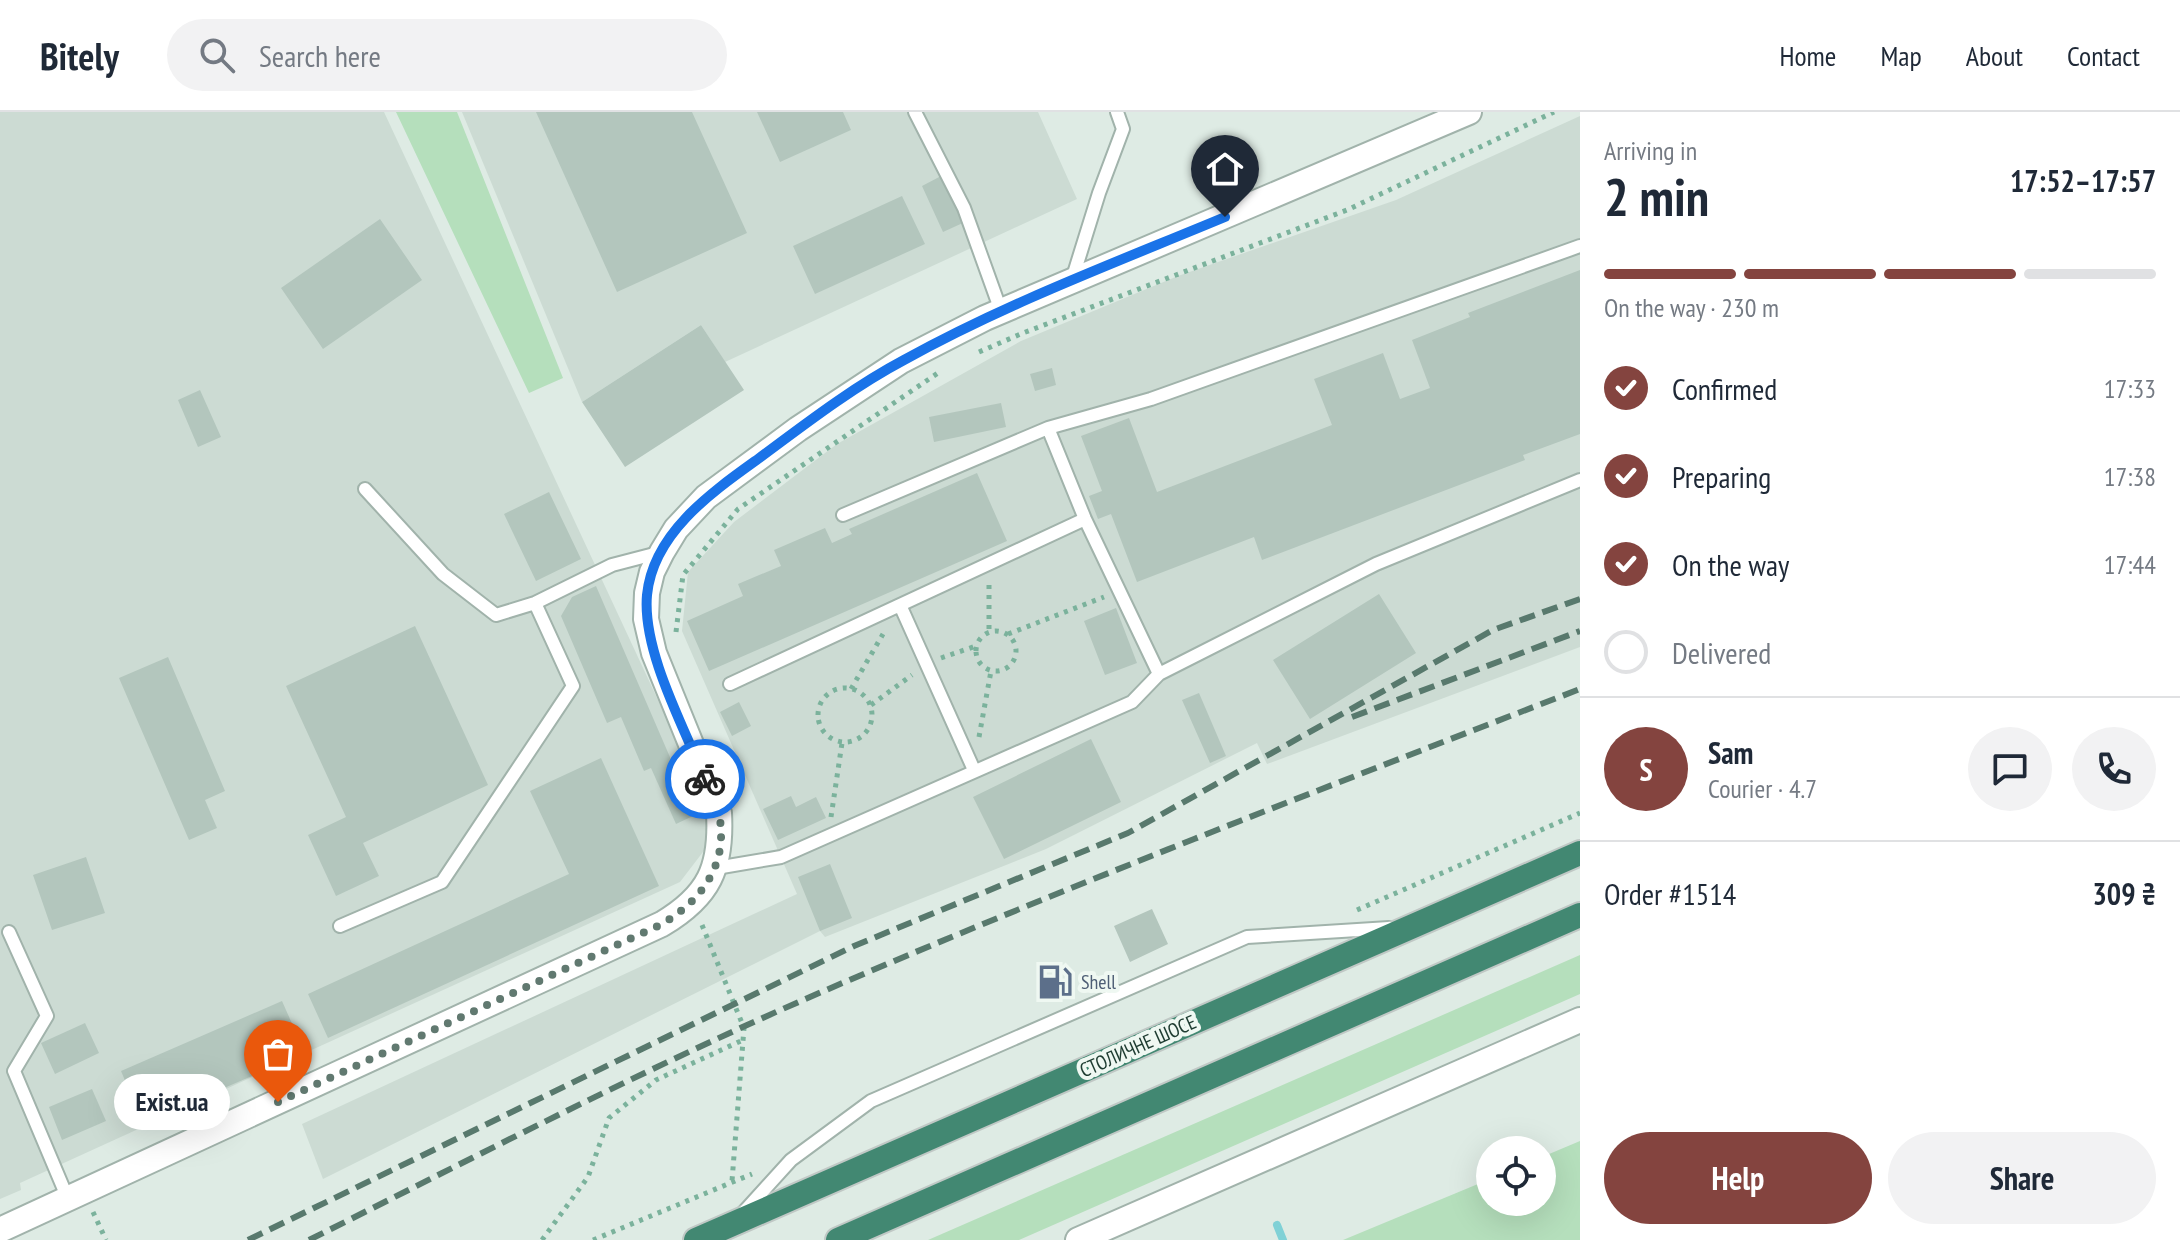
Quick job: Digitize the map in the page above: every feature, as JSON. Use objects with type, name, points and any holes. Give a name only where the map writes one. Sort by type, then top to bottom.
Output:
[{"type":"highway","name":"СТОЛИЧНЕ ШОСЕ","points":[[696,1240],[1580,853]]},
{"type":"highway","points":[[838,1240],[1580,915]]},
{"type":"street","points":[[0,1230],[662,924],[693,902],[716,868],[719,813],[654,653],[646,619],[652,572],[676,529],[706,497],[798,429],[901,361],[1001,311],[1469,112]]},
{"type":"street","points":[[1078,1240],[1580,1020]]},
{"type":"lane","points":[[915,112],[964,208],[1001,311]]},
{"type":"lane","points":[[1072,281],[1123,129],[1117,112]]},
{"type":"lane","points":[[843,515],[1048,428],[1151,399],[1580,246]]},
{"type":"lane","points":[[1048,428],[1085,519],[1159,674]]},
{"type":"lane","points":[[716,868],[781,857],[1132,702],[1159,674],[1376,564],[1580,480]]},
{"type":"lane","points":[[365,489],[443,574],[496,615],[535,603],[612,565],[662,552]]},
{"type":"lane","points":[[730,684],[1085,519]]},
{"type":"lane","points":[[340,926],[442,882],[573,686],[535,603]]},
{"type":"lane","points":[[900,605],[974,770]]},
{"type":"lane","points":[[733,1223],[791,1160],[871,1101],[1247,937],[1408,927]]},
{"type":"lane","points":[[9,932],[47,1016],[14,1071],[68,1199]]},
{"type":"path","points":[[965,358],[1347,210],[1554,112]]},
{"type":"path","points":[[675,635],[683,575],[738,509],[951,364]]},
{"type":"path","points":[[989,564],[989,632]]},
{"type":"path","points":[[1008,634],[1119,591]]},
{"type":"path","points":[[851,689],[900,605]]},
{"type":"path","points":[[989,632],[1008,634],[1016,648],[1013,661],[1000,671],[991,671],[982,666],[976,657],[976,646],[981,637],[989,632]]},
{"type":"path","points":[[871,705],[927,664],[976,646]]},
{"type":"path","points":[[974,770],[991,671]]},
{"type":"path","points":[[851,689],[860,692],[871,705],[873,716],[864,736],[854,742],[842,743],[823,732],[819,710],[823,699],[832,692],[851,689]]},
{"type":"path","points":[[828,836],[842,743]]},
{"type":"path","points":[[1347,914],[1580,813]]},
{"type":"path","points":[[693,902],[744,1028],[732,1181]]},
{"type":"path","points":[[542,1240],[588,1177],[609,1118],[656,1080],[743,1040]]},
{"type":"path","points":[[593,1240],[732,1181],[791,1160]]},
{"type":"shaded area","points":[[0,112],[384,112],[719,831],[680,882],[20,1183],[21,1190],[0,1199]]},
{"type":"shaded area","points":[[462,112],[1038,112],[1077,199],[725,362],[701,325],[582,402]]},
{"type":"shaded area","points":[[1580,116],[1580,647],[1267,764],[1257,743],[1046,849],[825,937],[820,931],[323,1179],[302,1124],[797,894],[682,631],[688,572],[734,522],[837,444],[1021,341],[1178,276],[1396,200]]},
{"type":"green space","points":[[396,112],[457,112],[563,378],[529,393]]},
{"type":"green space","points":[[1580,955],[1580,994],[1019,1240],[928,1240]]},
{"type":"green space","points":[[1580,1141],[1580,1240],[1343,1240],[1476,1185],[1476,1216],[1556,1216],[1556,1151]]},
{"type":"building","points":[[536,112],[692,112],[747,233],[617,292]]},
{"type":"building","points":[[757,112],[843,112],[851,130],[780,162]]},
{"type":"building","points":[[943,175],[965,222],[943,232],[922,186]]},
{"type":"building","points":[[902,196],[925,244],[815,294],[793,246]]},
{"type":"building","points":[[380,219],[422,280],[323,349],[281,288]]},
{"type":"building","points":[[1580,270],[1580,434],[1523,455],[1525,460],[1262,560],[1254,537],[1137,582],[1111,514],[1098,519],[1089,496],[1102,491],[1081,436],[1129,418],[1157,492],[1332,425],[1314,379],[1383,353],[1400,399],[1430,388],[1412,340],[1470,317],[1468,313]]},
{"type":"building","points":[[701,325],[744,390],[625,467],[582,402]]},
{"type":"building","points":[[1052,368],[1056,385],[1035,391],[1030,374]]},
{"type":"building","points":[[200,390],[221,437],[198,447],[178,400]]},
{"type":"building","points":[[1001,403],[1006,427],[934,442],[929,417]]},
{"type":"building","points":[[977,473],[1007,541],[709,671],[687,621],[743,596],[738,584],[781,566],[774,550],[825,528],[832,543],[852,534],[849,529]]},
{"type":"building","points":[[549,492],[581,559],[536,581],[504,514]]},
{"type":"building","points":[[596,586],[695,815],[676,824],[651,768],[644,771],[621,717],[607,723],[561,616],[572,597]]},
{"type":"building","points":[[1379,594],[1416,653],[1310,719],[1273,660]]},
{"type":"building","points":[[1116,608],[1137,663],[1105,675],[1084,621]]},
{"type":"building","points":[[415,626],[488,785],[363,843],[379,876],[336,896],[308,835],[346,817],[286,686]]},
{"type":"building","points":[[168,657],[225,791],[205,800],[217,828],[189,840],[119,678]]},
{"type":"building","points":[[1199,693],[1226,756],[1210,763],[1182,700]]},
{"type":"building","points":[[739,702],[751,726],[732,736],[720,712]]},
{"type":"building","points":[[1091,739],[1121,802],[1004,859],[973,797]]},
{"type":"building","points":[[601,758],[659,886],[328,1038],[308,994],[569,874],[530,791]]},
{"type":"building","points":[[791,796],[796,807],[816,797],[826,818],[778,840],[763,809]]},
{"type":"building","points":[[86,857],[105,913],[52,930],[33,875]]},
{"type":"building","points":[[830,864],[852,918],[820,931],[798,877]]},
{"type":"building","points":[[1152,909],[1168,944],[1130,962],[1114,926]]},
{"type":"building","points":[[282,1001],[305,1053],[143,1123],[121,1071]]},
{"type":"building","points":[[85,1023],[99,1053],[55,1074],[41,1043]]},
{"type":"building","points":[[92,1089],[106,1121],[62,1140],[49,1107]]},
{"type":"waterway","points":[[1277,1225],[1283,1240]]},
{"type":"railway","points":[[248,1240],[854,946],[1128,833],[1493,630],[1580,599]]},
{"type":"railway","points":[[1352,717],[1580,631]]},
{"type":"railway","points":[[309,1240],[621,1085],[810,997],[1097,878],[1580,689]]},
{"type":"way so far","points":[[278,1102],[662,924],[685,910],[701,894],[716,868],[719,813],[705,779]]},
{"type":"place","name":"Shell","points":[[1055,982]]},
{"type":"place","name":"Exist.ua","points":[[278,1102]]},
{"type":"route","points":[[705,779],[654,653],[646,619],[652,572],[676,529],[706,497],[798,429],[901,361],[985,318],[1225,217]]}]
